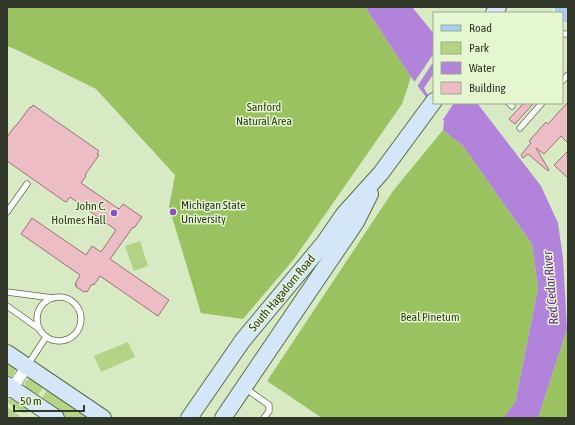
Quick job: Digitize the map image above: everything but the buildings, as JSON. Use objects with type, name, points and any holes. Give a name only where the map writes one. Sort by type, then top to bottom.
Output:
[{"type":"street","name":"South Hagadorn Road","points":[[189,418],[243,340],[324,243],[344,214],[381,173],[433,102]]},
{"type":"street","name":"South Hagadorn Road","points":[[222,418],[356,222],[381,173]]},
{"type":"street","points":[[7,353],[103,418]]},
{"type":"street","points":[[27,366],[9,389],[56,418]]},
{"type":"lane","points":[[520,128],[541,104]]},
{"type":"lane","points":[[7,212],[27,184]]},
{"type":"lane","points":[[7,292],[53,298],[66,298],[74,303],[80,312],[81,322],[77,332],[69,339],[59,342],[54,341],[46,337],[38,328],[7,306]]},
{"type":"lane","points":[[38,328],[37,317],[40,307],[53,298]]},
{"type":"lane","points":[[27,366],[46,337]]},
{"type":"lane","points":[[244,387],[269,405],[269,411],[264,418]]},
{"type":"green space","name":"Sanford Natural Area","points":[[7,7],[365,7],[411,77],[402,104],[294,259],[243,319],[201,313],[169,207],[175,175],[96,89],[7,46]]},
{"type":"green space","name":"Beal Pinetum","points":[[443,130],[463,146],[532,244],[538,288],[515,403],[503,418],[322,418],[267,381],[393,191]]},
{"type":"green space","points":[[140,241],[148,266],[134,271],[125,246]]},
{"type":"green space","points":[[567,329],[568,418],[538,418]]},
{"type":"green space","points":[[128,342],[135,357],[101,372],[94,356]]},
{"type":"green space","points":[[7,362],[16,368],[11,377],[7,377]]},
{"type":"green space","points":[[30,378],[45,385],[36,398],[25,388],[25,382]]},
{"type":"green space","points":[[49,388],[94,418],[66,418],[40,400]]},
{"type":"green space","points":[[14,398],[30,407],[26,413],[23,413],[7,402],[7,400]]},
{"type":"green space","points":[[7,407],[19,415],[20,418],[7,418]]},
{"type":"water","name":"Red Cedar River","points":[[365,7],[412,7],[433,33],[433,104],[478,104],[541,186],[558,223],[563,258],[567,329],[538,418],[503,418],[515,403],[538,288],[532,244],[463,146],[443,130],[444,121],[411,77]]},
{"type":"pier","points":[[433,54],[433,62],[416,88],[413,84]]},
{"type":"pier","points":[[433,74],[433,104],[453,104],[442,121],[424,88]]},
{"type":"place","name":"Michigan State University","points":[[173,212]]},
{"type":"place","name":"John C. Holmes Hall","points":[[114,213]]}]
